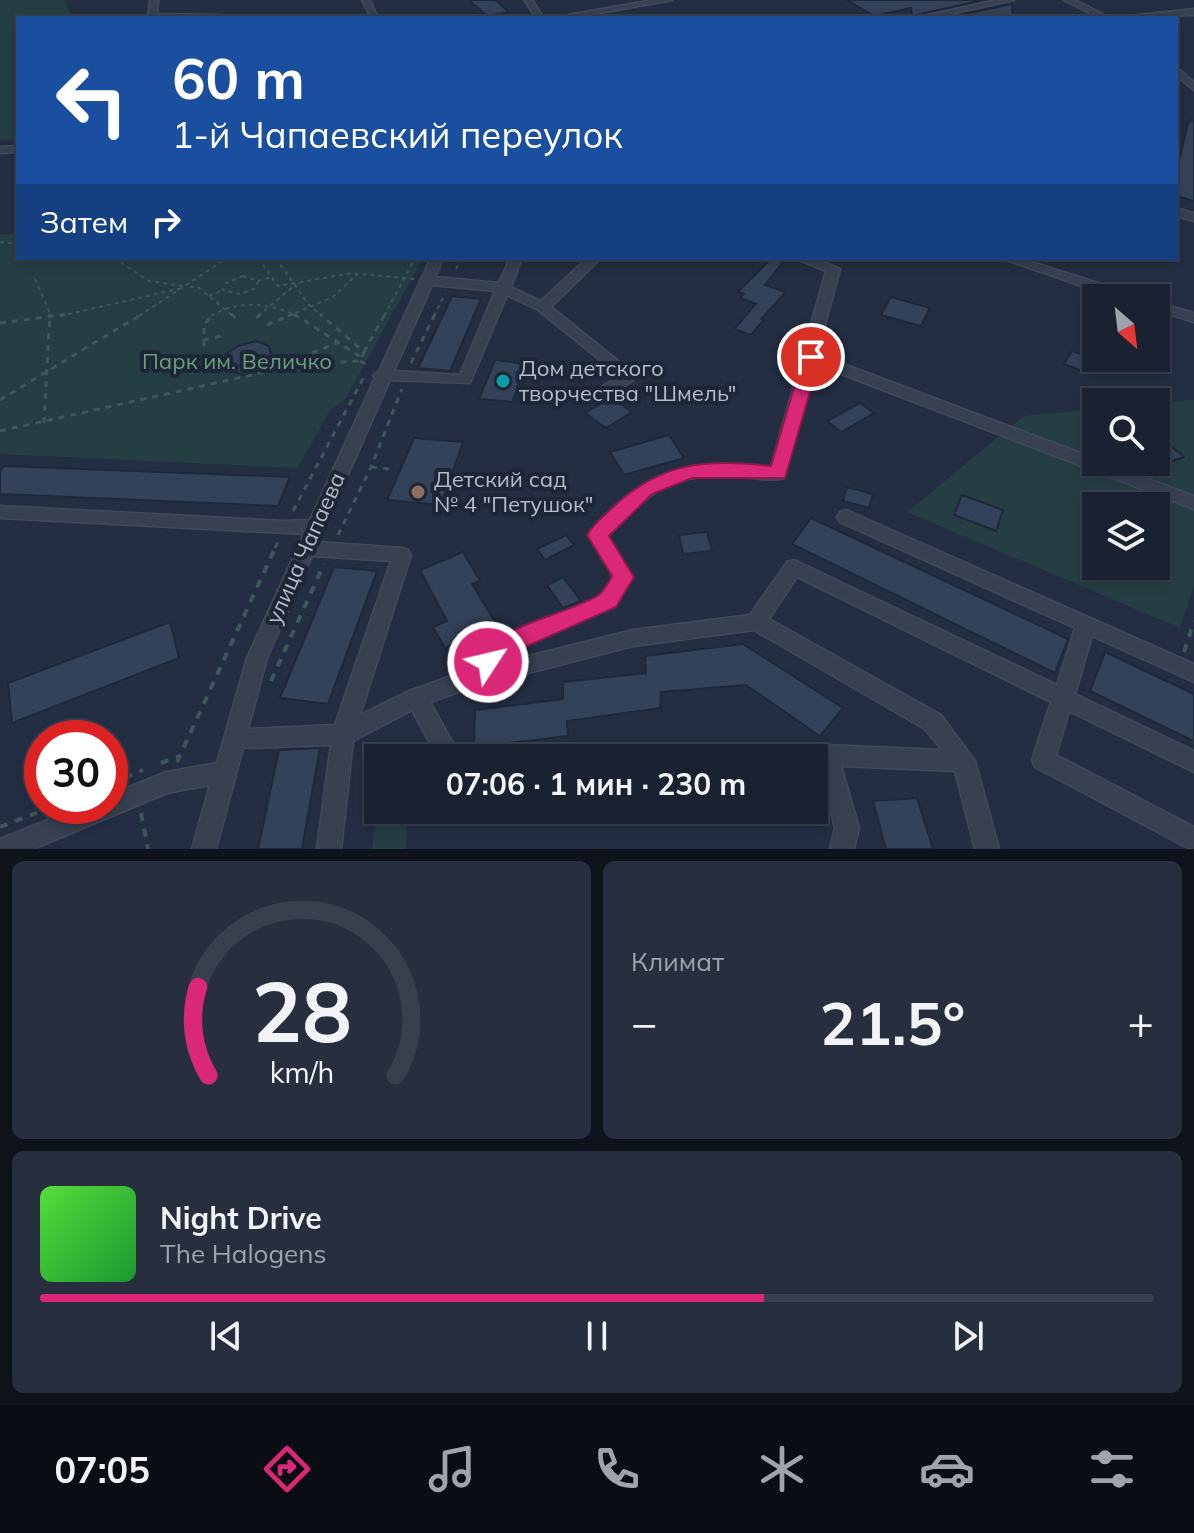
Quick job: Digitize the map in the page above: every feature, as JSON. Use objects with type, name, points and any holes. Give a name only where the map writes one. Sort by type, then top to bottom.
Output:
[{"type":"street","points":[[154,0],[152,16],[221,15]]},
{"type":"street","points":[[568,16],[669,0]]},
{"type":"street","points":[[931,16],[1010,0]]},
{"type":"street","points":[[1068,0],[1102,16]]},
{"type":"street","points":[[1141,16],[1194,12]]},
{"type":"street","points":[[1178,72],[1194,86]]},
{"type":"street","name":"улица Чапаева","points":[[204,849],[257,658],[381,375],[436,260]]},
{"type":"street","points":[[381,375],[465,380],[515,260]]},
{"type":"street","points":[[543,307],[593,260]]},
{"type":"street","points":[[464,681],[512,642],[608,601],[623,577],[597,535],[645,489],[690,472],[739,469],[778,474],[833,269],[807,260]]},
{"type":"street","points":[[1012,260],[1087,284]]},
{"type":"street","points":[[426,280],[503,288],[543,307],[630,377],[596,397]]},
{"type":"street","points":[[1170,310],[1194,318]]},
{"type":"street","points":[[811,357],[1194,503]]},
{"type":"street","points":[[0,512],[284,528],[314,527]]},
{"type":"street","points":[[846,517],[1187,670]]},
{"type":"street","points":[[305,548],[402,555],[343,735],[329,849]]},
{"type":"street","points":[[756,622],[794,567],[1194,762]]},
{"type":"street","points":[[235,733],[246,739],[343,735],[416,697],[464,681],[633,638],[756,622],[933,722],[964,761],[987,849]]},
{"type":"street","points":[[1086,625],[1043,760],[1194,839]]},
{"type":"street","points":[[416,697],[442,744]]},
{"type":"street","points":[[828,755],[964,761]]},
{"type":"street","points":[[828,759],[847,828],[842,849]]},
{"type":"street","points":[[4,849],[166,783],[226,772]]},
{"type":"path","points":[[117,260],[149,281],[198,287],[238,320]]},
{"type":"path","points":[[0,400],[187,287],[224,260]]},
{"type":"path","points":[[259,260],[278,286],[357,274],[426,280]]},
{"type":"path","points":[[277,260],[311,307],[364,352]]},
{"type":"path","points":[[360,359],[414,260]]},
{"type":"path","points":[[267,325],[333,297],[357,274]]},
{"type":"path","points":[[209,296],[223,290],[226,283],[237,277],[250,276],[258,281],[272,277]]},
{"type":"path","points":[[35,279],[52,318],[44,423]]},
{"type":"path","points":[[223,290],[231,295],[245,294],[256,288],[258,281]]},
{"type":"path","points":[[256,318],[294,284]]},
{"type":"path","points":[[0,323],[52,318],[187,287]]},
{"type":"path","points":[[245,294],[245,304]]},
{"type":"path","points":[[148,849],[141,813],[166,783],[284,528],[370,365],[295,314],[271,305],[245,304],[208,316],[203,324],[204,346]]},
{"type":"path","points":[[203,340],[221,336]]},
{"type":"path","points":[[312,353],[339,342]]},
{"type":"path","points":[[0,431],[301,364],[360,359]]},
{"type":"path","points":[[371,467],[390,469]]},
{"type":"path","points":[[1187,670],[1194,621]]},
{"type":"path","points":[[0,827],[24,818]]},
{"type":"green space","points":[[0,0],[65,0],[72,16],[16,16],[16,139],[0,140]]},
{"type":"green space","name":"Парк им. Величко","points":[[0,234],[16,234],[16,260],[422,260],[345,400],[330,410],[298,468],[0,454]]},
{"type":"green space","points":[[1194,400],[1194,585],[1180,628],[907,512],[1024,416],[1082,410],[1082,476],[1170,476],[1170,402]]},
{"type":"green space","points":[[375,824],[407,824],[406,849],[372,849]]},
{"type":"building","points":[[469,0],[495,0],[509,12],[487,16]]},
{"type":"building","points":[[847,0],[983,0],[912,16],[911,8],[874,16]]},
{"type":"building","points":[[1012,4],[1013,16],[955,16]]},
{"type":"building","points":[[1189,120],[1194,121],[1194,201],[1178,197],[1178,164]]},
{"type":"building","points":[[770,260],[784,260],[765,285],[786,292],[751,335],[734,329],[756,304],[740,298],[744,294],[738,292]]},
{"type":"building","points":[[452,296],[481,299],[450,371],[418,368]]},
{"type":"building","points":[[891,297],[930,308],[921,326],[881,315]]},
{"type":"building","points":[[256,341],[269,346],[272,360],[264,369],[243,375],[228,370],[225,355],[238,346]]},
{"type":"building","points":[[1072,351],[1082,354],[1082,371],[1064,364]]},
{"type":"building","name":"Дом детского творчества \"Шмель\"","points":[[495,360],[526,364],[512,402],[479,399]]},
{"type":"building","points":[[611,398],[632,412],[606,428],[585,413]]},
{"type":"building","points":[[860,403],[874,413],[841,432],[827,421]]},
{"type":"building","points":[[669,435],[684,458],[624,475],[610,452]]},
{"type":"building","points":[[414,438],[463,442],[441,505],[387,500]]},
{"type":"building","points":[[1170,445],[1184,457],[1170,462]]},
{"type":"building","points":[[4,466],[290,477],[278,506],[0,494],[0,471]]},
{"type":"building","points":[[847,487],[873,494],[869,508],[843,501]]},
{"type":"building","points":[[962,495],[1003,510],[996,531],[954,515]]},
{"type":"building","points":[[811,518],[1068,639],[1055,673],[792,544]]},
{"type":"building","points":[[707,532],[712,551],[683,554],[679,535]]},
{"type":"building","points":[[566,535],[574,545],[545,560],[537,549]]},
{"type":"building","points":[[463,552],[480,581],[472,584],[497,625],[445,648],[433,627],[447,621],[420,570]]},
{"type":"building","points":[[334,567],[377,571],[328,704],[280,698]]},
{"type":"building","points":[[563,577],[581,601],[563,608],[547,585]]},
{"type":"building","points":[[170,622],[179,658],[12,723],[8,683]]},
{"type":"building","points":[[743,644],[843,708],[820,736],[746,685],[661,692],[660,708],[567,721],[568,736],[474,744],[475,710],[563,699],[563,682],[646,673],[645,656]]},
{"type":"building","points":[[1105,652],[1194,694],[1194,741],[1090,691]]},
{"type":"building","points":[[320,748],[302,849],[258,849],[279,750]]},
{"type":"building","points":[[917,798],[933,849],[886,849],[873,801]]},
{"type":"place","name":"Дом детского творчества \"Шмель\"","points":[[503,381]]},
{"type":"place","name":"Детский сад № 4 \"Петушок\"","points":[[418,492]]},
{"type":"route","points":[[488,662],[512,642],[608,601],[623,577],[597,535],[645,489],[690,472],[739,469],[778,474],[811,357]]}]
